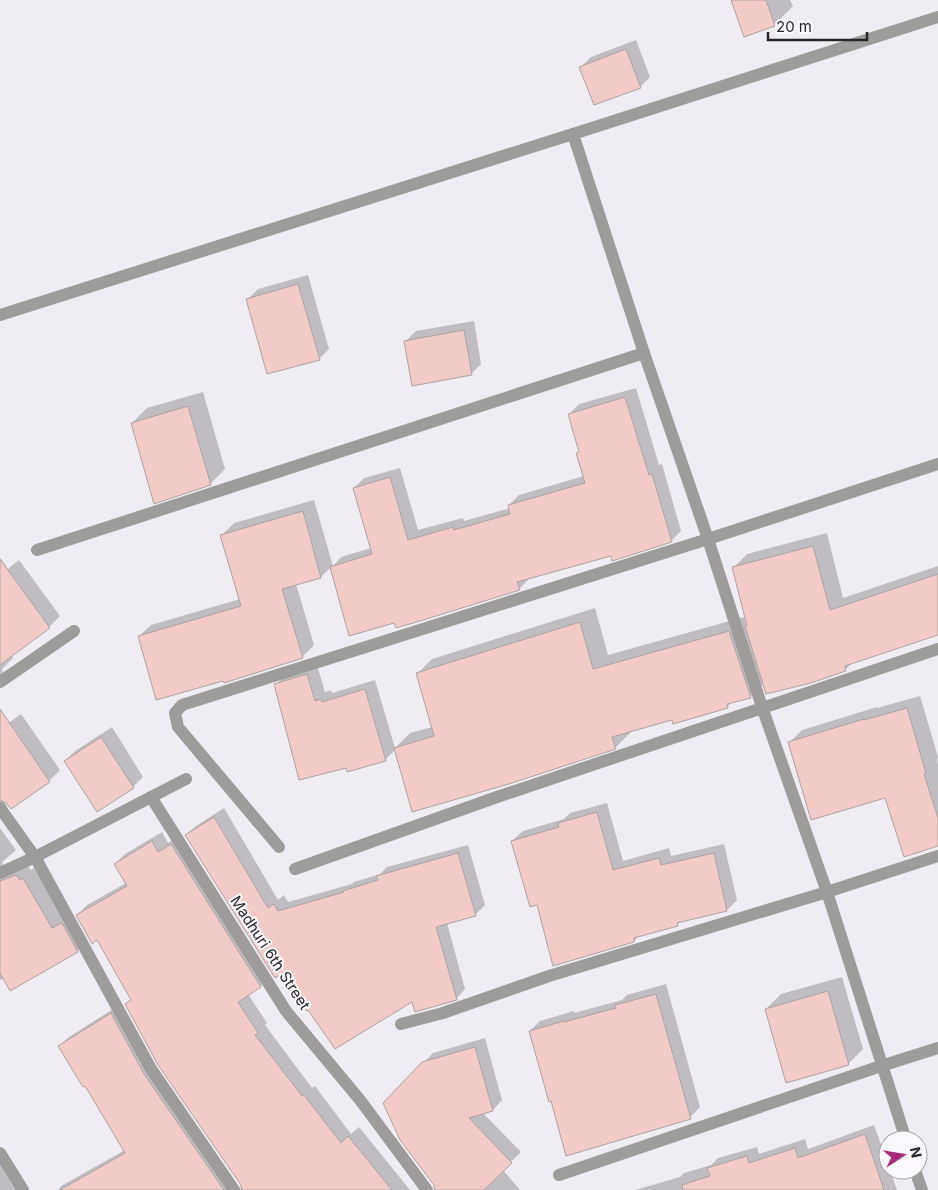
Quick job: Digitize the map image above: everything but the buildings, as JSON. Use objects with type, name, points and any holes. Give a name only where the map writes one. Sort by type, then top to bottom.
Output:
[{"type":"street","points":[[0,315],[938,17]]},
{"type":"street","points":[[573,134],[762,707],[827,892],[903,1130]]},
{"type":"street","points":[[37,550],[644,353]]},
{"type":"street","points":[[278,847],[178,727],[175,713],[182,705],[708,539],[938,464]]},
{"type":"street","points":[[0,682],[74,631]]},
{"type":"street","points":[[295,869],[497,797],[938,649]]},
{"type":"street","points":[[0,873],[35,857],[186,779]]},
{"type":"street","name":"Madhuri 6th Street","points":[[151,797],[286,1011],[360,1100],[427,1190]]},
{"type":"street","points":[[0,808],[35,857],[151,1069],[234,1190]]},
{"type":"street","points":[[401,1024],[443,1013],[558,973],[827,892],[938,856]]},
{"type":"street","points":[[559,1175],[938,1048]]},
{"type":"street","points":[[0,1153],[23,1190]]}]
